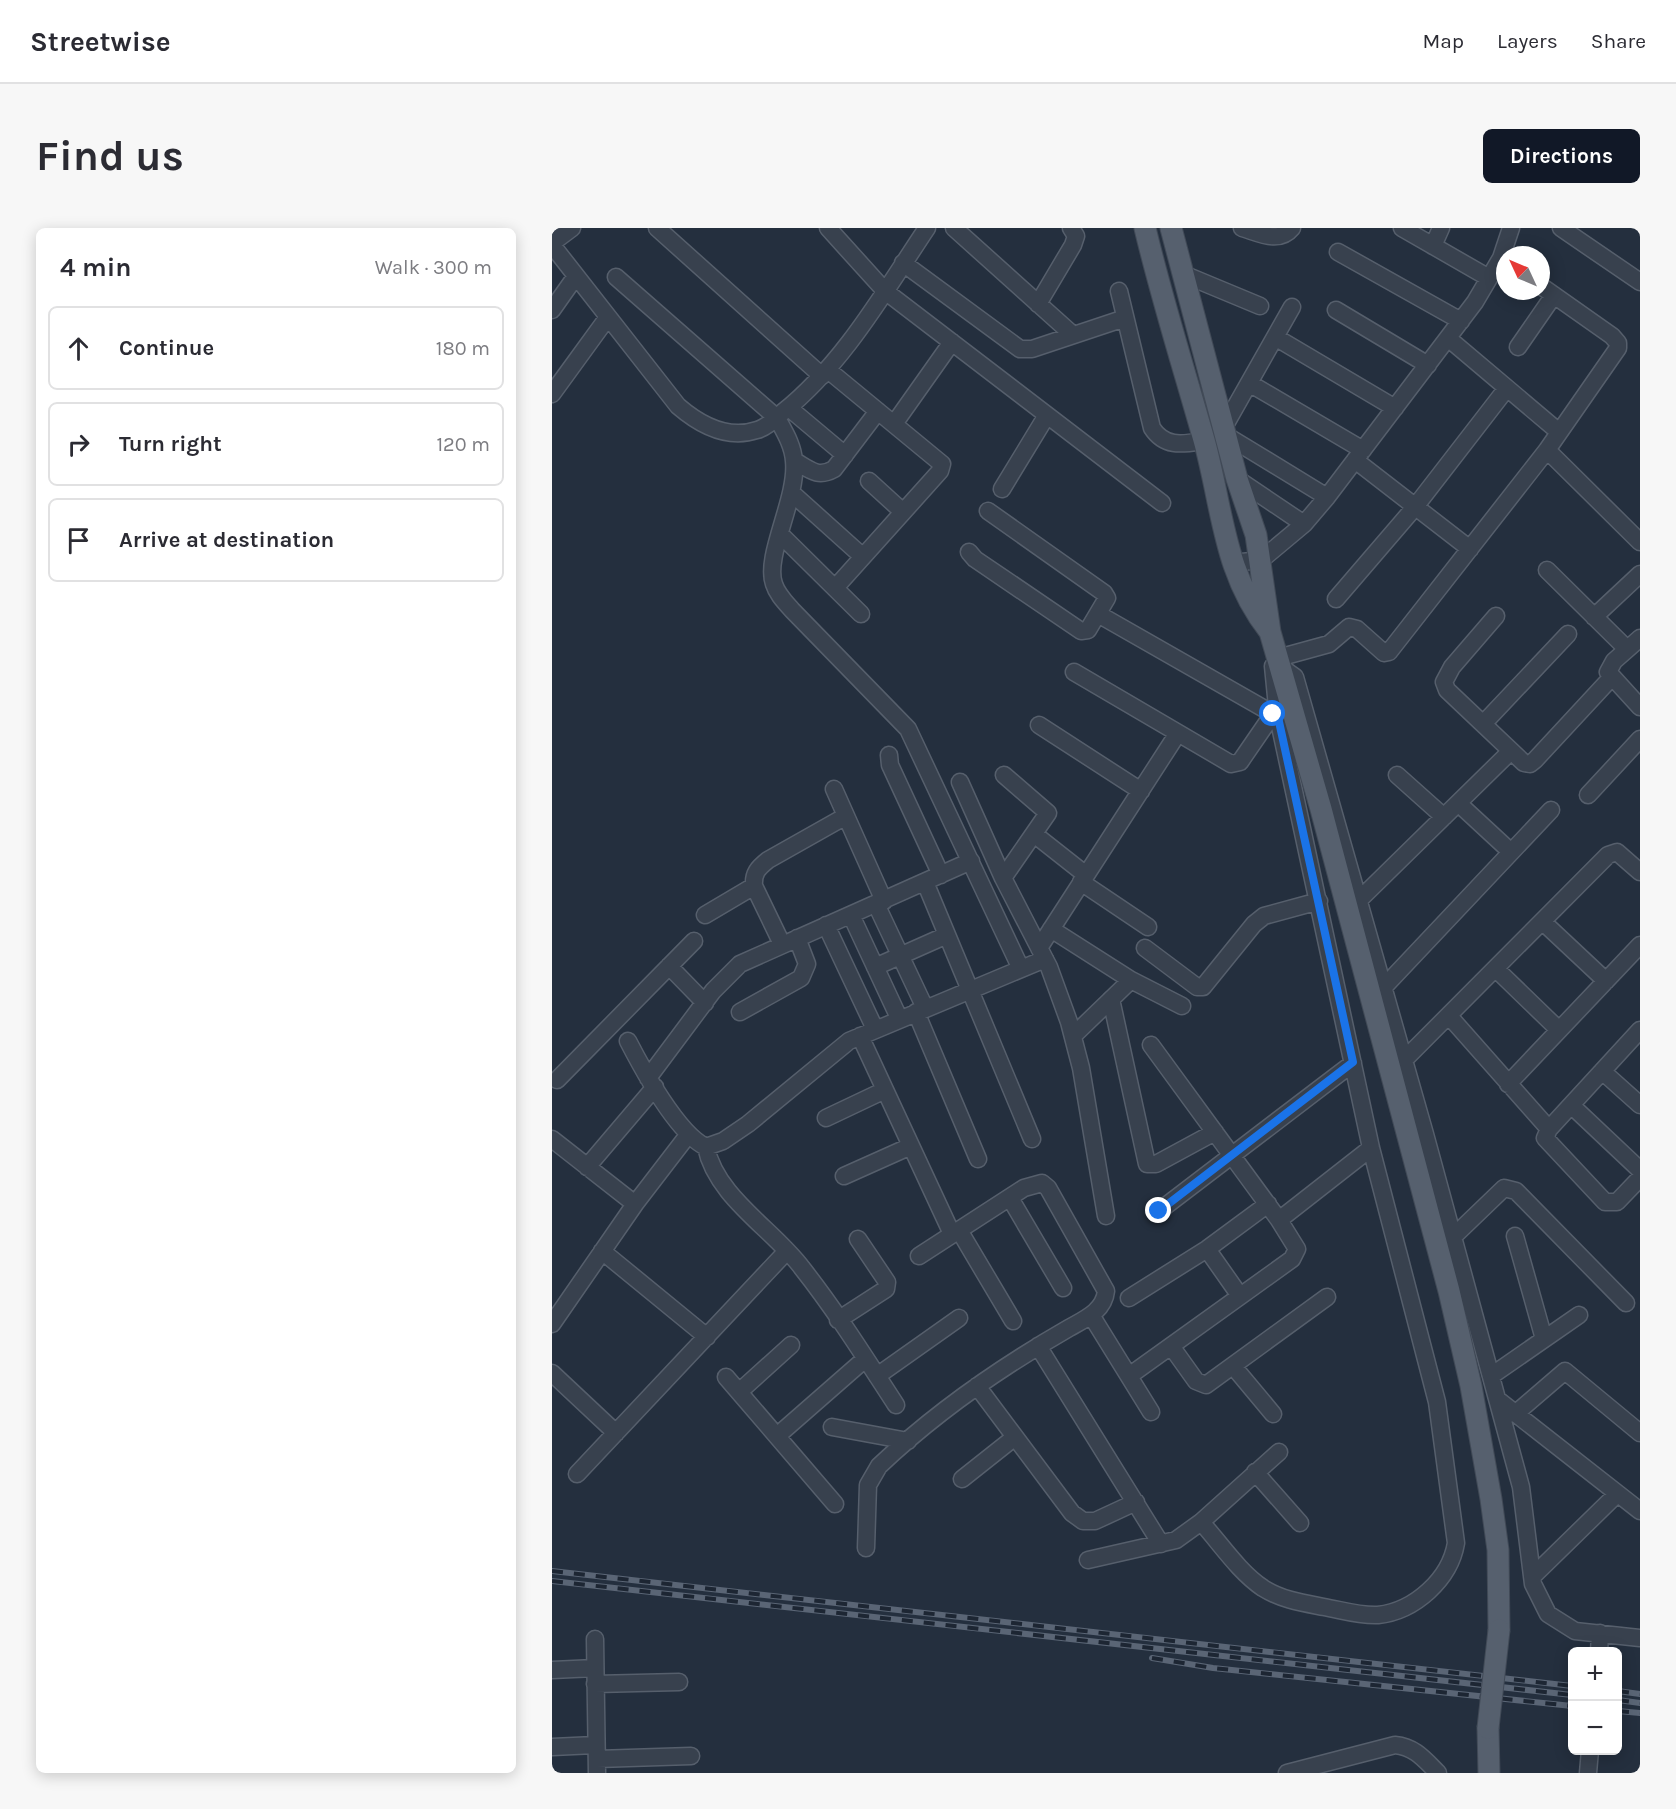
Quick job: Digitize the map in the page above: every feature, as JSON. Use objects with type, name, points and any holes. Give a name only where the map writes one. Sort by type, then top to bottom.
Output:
[{"type":"main road","points":[[1145,228],[1164,309],[1204,441],[1232,563],[1251,608],[1270,632]]},
{"type":"main road","points":[[1171,228],[1237,479],[1256,535],[1262,560],[1270,632],[1449,1291],[1471,1386],[1498,1550],[1499,1630],[1488,1728],[1489,1773]]},
{"type":"street","points":[[572,228],[552,244],[576,276],[678,406],[698,423],[728,433],[758,430],[783,413],[825,373],[885,291],[927,228]]},
{"type":"street","points":[[657,228],[825,373],[878,411],[942,464],[940,471],[835,588]]},
{"type":"street","points":[[828,228],[885,291],[1162,503]]},
{"type":"street","points":[[954,228],[1072,334]]},
{"type":"street","points":[[1038,304],[1073,245],[1076,236],[1071,228]]},
{"type":"street","points":[[1242,228],[1271,237],[1280,237],[1292,228]]},
{"type":"street","points":[[1402,228],[1489,278]]},
{"type":"street","points":[[1433,246],[1441,228]]},
{"type":"street","points":[[1506,246],[1511,228]]},
{"type":"street","points":[[1561,228],[1640,282]]},
{"type":"street","points":[[1338,252],[1461,321]]},
{"type":"street","points":[[903,263],[1020,349],[1032,349],[1125,318]]},
{"type":"street","points":[[1232,563],[1262,560],[1304,524],[1449,339],[1496,268]]},
{"type":"street","points":[[1183,274],[1260,306]]},
{"type":"street","points":[[552,310],[576,276]]},
{"type":"street","points":[[616,277],[783,413],[845,455]]},
{"type":"street","points":[[1119,291],[1155,433],[1173,445],[1204,441]]},
{"type":"street","points":[[1550,292],[1611,336],[1618,343],[1618,348],[1547,450],[1389,652],[1384,653],[1357,629],[1349,627],[1329,644],[1280,662],[1295,677],[1453,1237],[1521,1487],[1533,1584],[1548,1614],[1575,1630],[1640,1638]]},
{"type":"street","points":[[1518,347],[1542,300]]},
{"type":"street","points":[[1292,307],[1225,431],[1327,496]]},
{"type":"street","points":[[1336,310],[1428,365]]},
{"type":"street","points":[[552,394],[608,317]]},
{"type":"street","points":[[1275,337],[1395,408]]},
{"type":"street","points":[[1449,339],[1559,432]]},
{"type":"street","points":[[894,424],[952,342]]},
{"type":"street","points":[[1249,383],[1359,455],[1415,507],[1470,549]]},
{"type":"street","points":[[1336,599],[1415,507],[1507,388]]},
{"type":"street","points":[[795,462],[816,474],[825,474],[834,468],[845,455],[878,411]]},
{"type":"street","points":[[783,413],[795,462],[793,494],[772,568],[773,582],[779,595],[908,729],[1021,969]]},
{"type":"street","points":[[1002,489],[1047,415]]},
{"type":"street","points":[[1547,450],[1640,542]]},
{"type":"street","points":[[1237,479],[1304,524]]},
{"type":"street","points":[[869,481],[903,512]]},
{"type":"street","points":[[793,494],[862,556]]},
{"type":"street","points":[[969,552],[975,559],[1081,631],[1088,630],[1107,595],[988,511]]},
{"type":"street","points":[[781,535],[861,614]]},
{"type":"street","points":[[1547,570],[1627,649]]},
{"type":"street","points":[[1594,617],[1640,574]]},
{"type":"street","points":[[1098,614],[1298,729]]},
{"type":"street","points":[[1496,616],[1452,667],[1444,682],[1447,690],[1524,763],[1530,764],[1611,678]]},
{"type":"street","points":[[1201,1522],[1253,1580],[1265,1589],[1286,1599],[1367,1615],[1400,1610],[1421,1597],[1438,1582],[1453,1559],[1456,1543],[1437,1402],[1371,1148],[1319,901],[1275,716],[1270,632]]},
{"type":"street","points":[[1483,724],[1568,634]]},
{"type":"street","points":[[1640,638],[1610,666],[1608,672],[1611,678],[1640,706]]},
{"type":"street","points":[[1074,672],[1235,764],[1240,762],[1275,716]]},
{"type":"street","points":[[1039,725],[1141,791]]},
{"type":"street","points":[[706,1147],[723,1141],[748,1124],[838,1048],[899,1018],[1021,969],[1042,954],[1051,929],[1178,733]]},
{"type":"street","points":[[1587,795],[1640,739]]},
{"type":"street","points":[[1358,901],[1511,751]]},
{"type":"street","points":[[889,755],[891,765],[941,875]]},
{"type":"street","points":[[1003,878],[1046,817],[1046,809],[1004,775]]},
{"type":"street","points":[[1397,775],[1444,817]]},
{"type":"street","points":[[960,782],[1003,878],[1042,954],[1073,1036],[1082,1068],[1106,1216]]},
{"type":"street","points":[[834,789],[978,1159]]},
{"type":"street","points":[[1458,802],[1511,852]]},
{"type":"street","points":[[1383,988],[1551,810]]},
{"type":"street","points":[[740,1012],[801,978],[807,964],[754,886],[753,878],[757,869],[768,860],[846,816]]},
{"type":"street","points":[[1034,834],[1084,879],[1148,927]]},
{"type":"street","points":[[1404,1060],[1544,922],[1608,855],[1617,852],[1640,872]]},
{"type":"street","points":[[587,1167],[652,1082],[705,1003],[740,964],[971,861]]},
{"type":"street","points":[[925,882],[1032,1139]]},
{"type":"street","points":[[705,915],[754,886]]},
{"type":"street","points":[[1145,948],[1197,987],[1203,987],[1254,924],[1264,916],[1319,901]]},
{"type":"street","points":[[851,915],[899,1018]]},
{"type":"street","points":[[1544,922],[1606,981]]},
{"type":"street","points":[[826,926],[867,1033],[885,1090],[911,1146],[955,1232],[1013,1321]]},
{"type":"street","points":[[1051,929],[1131,980],[1182,1006]]},
{"type":"street","points":[[875,967],[947,935]]},
{"type":"street","points":[[557,1080],[694,941]]},
{"type":"street","points":[[1508,1084],[1640,945]]},
{"type":"street","points":[[669,966],[705,1003]]},
{"type":"street","points":[[1496,969],[1559,1030]]},
{"type":"street","points":[[1073,1036],[1131,980]]},
{"type":"street","points":[[1111,999],[1148,1164],[1156,1164],[1215,1132]]},
{"type":"street","points":[[1449,1016],[1548,1130]]},
{"type":"street","points":[[1638,1036],[1602,1071],[1545,1135],[1547,1142],[1605,1202],[1617,1202],[1640,1178]]},
{"type":"street","points":[[628,1041],[688,1136],[706,1147],[717,1175],[801,1266],[896,1405]]},
{"type":"street","points":[[1129,1376],[1297,1254],[1294,1242],[1268,1204],[1151,1046]]},
{"type":"street","points":[[1159,1211],[1230,1154],[1353,1062]]},
{"type":"street","points":[[1602,1071],[1640,1105]]},
{"type":"street","points":[[826,1118],[885,1090]]},
{"type":"street","points":[[1571,1105],[1640,1170]]},
{"type":"street","points":[[552,1324],[635,1204],[688,1136]]},
{"type":"street","points":[[552,1139],[635,1204]]},
{"type":"street","points":[[844,1176],[911,1146]]},
{"type":"street","points":[[1279,1220],[1371,1148]]},
{"type":"street","points":[[866,1548],[868,1485],[879,1466],[999,1369],[1091,1315],[1102,1306],[1106,1291],[1048,1188],[1042,1183],[1035,1183],[919,1256]]},
{"type":"street","points":[[1453,1237],[1504,1188],[1509,1187],[1626,1303]]},
{"type":"street","points":[[1010,1198],[1063,1288]]},
{"type":"street","points":[[1129,1298],[1207,1249],[1268,1204]]},
{"type":"street","points":[[1515,1236],[1544,1339]]},
{"type":"street","points":[[838,1320],[886,1289],[887,1282],[858,1239]]},
{"type":"street","points":[[1207,1249],[1240,1296]]},
{"type":"street","points":[[602,1251],[707,1336]]},
{"type":"street","points":[[578,1474],[786,1252]]},
{"type":"street","points":[[1171,1346],[1202,1385],[1206,1385],[1327,1297]]},
{"type":"street","points":[[1091,1315],[1151,1412]]},
{"type":"street","points":[[1491,1376],[1579,1315]]},
{"type":"street","points":[[877,1376],[959,1318]]},
{"type":"street","points":[[739,1392],[791,1345]]},
{"type":"street","points":[[1038,1346],[1161,1544]]},
{"type":"street","points":[[777,1436],[865,1359]]},
{"type":"street","points":[[1233,1366],[1273,1414]]},
{"type":"street","points":[[1515,1414],[1565,1371],[1640,1433]]},
{"type":"street","points":[[552,1373],[616,1433]]},
{"type":"street","points":[[726,1377],[834,1504]]},
{"type":"street","points":[[977,1386],[1072,1513],[1083,1521],[1095,1521],[1136,1502]]},
{"type":"street","points":[[1497,1399],[1640,1511]]},
{"type":"street","points":[[832,1427],[908,1441]]},
{"type":"street","points":[[962,1479],[1015,1437]]},
{"type":"street","points":[[1088,1560],[1176,1540],[1201,1522],[1279,1452]]},
{"type":"street","points":[[1255,1472],[1300,1523]]},
{"type":"street","points":[[1532,1577],[1617,1494]]},
{"type":"street","points":[[1599,1647],[1600,1633]]},
{"type":"street","points":[[595,1639],[596,1759]]},
{"type":"street","points":[[552,1670],[595,1676],[679,1682]]},
{"type":"street","points":[[1288,1773],[1395,1745],[1406,1746],[1418,1752],[1438,1773]]},
{"type":"street","points":[[552,1747],[596,1759],[691,1756]]},
{"type":"street","points":[[1588,1773],[1590,1755]]},
{"type":"railway","points":[[552,1571],[1568,1686]]},
{"type":"railway","points":[[552,1581],[1568,1695]]},
{"type":"railway","points":[[1152,1658],[1213,1668],[1568,1706]]},
{"type":"railway","points":[[1622,1692],[1640,1694]]},
{"type":"railway","points":[[1622,1701],[1640,1703]]},
{"type":"railway","points":[[1622,1711],[1640,1713]]},
{"type":"route","points":[[1159,1211],[1230,1154],[1353,1062],[1278,717],[1273,714]]}]
